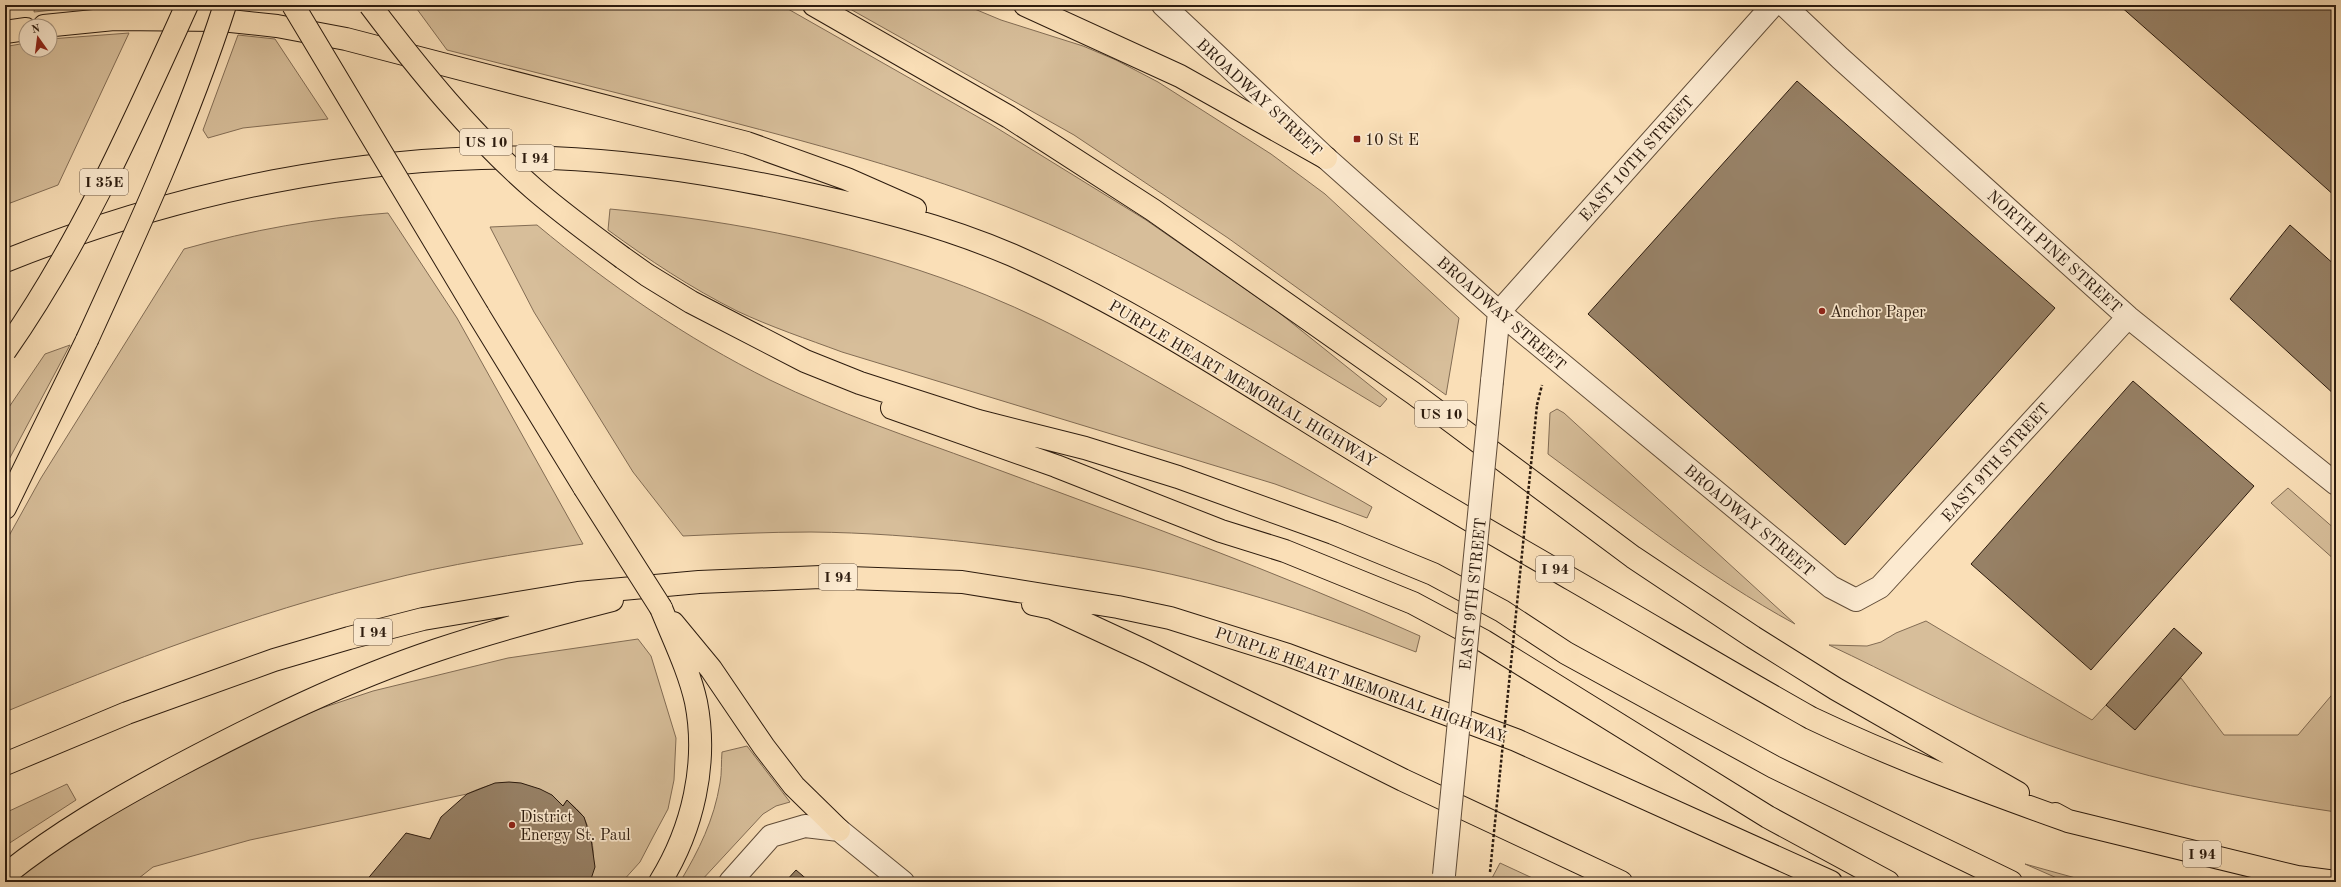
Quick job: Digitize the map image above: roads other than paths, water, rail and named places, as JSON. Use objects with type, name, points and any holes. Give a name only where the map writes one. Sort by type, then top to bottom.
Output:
[{"type":"highway","name":"I 35E","points":[[5,351],[51,279],[101,186],[131,128],[187,5]]},
{"type":"highway","points":[[5,508],[87,340],[139,226],[180,125],[225,5]]},
{"type":"highway","points":[[293,5],[478,314],[584,487],[661,608],[710,669],[759,741],[794,786],[839,830]]},
{"type":"highway","name":"US 10","points":[[370,5],[425,75],[488,144],[533,189],[580,227],[623,258],[647,275],[691,302],[718,329],[783,363],[919,419],[1056,466],[1221,531],[1292,554],[1414,603],[1484,641],[1592,710],[1768,817],[1888,882]]},
{"type":"highway","name":"US 10","points":[[814,5],[1009,116],[1153,210],[1413,393],[1633,557],[1753,638],[1836,689],[2068,821]]},
{"type":"highway","points":[[1025,5],[1180,76],[1326,158]]},
{"type":"highway","points":[[58,25],[114,19],[221,20],[277,26],[346,39],[747,143],[847,179],[962,230],[1061,278]]},
{"type":"highway","points":[[5,32],[18,30]]},
{"type":"highway","name":"PURPLE HEART MEMORIAL HIGHWAY","points":[[5,261],[141,213],[294,177],[345,169],[408,163],[496,158],[551,158],[628,164],[700,173],[856,204],[957,234],[1010,254],[1115,305],[1189,347],[1425,494],[1811,718],[1873,748],[2068,821]]},
{"type":"highway","points":[[691,302],[805,361],[860,382],[978,421],[1085,448],[1178,478],[1340,536],[1433,574],[1502,611],[1566,653],[1774,767],[2011,882]]},
{"type":"highway","name":"PURPLE HEART MEMORIAL HIGHWAY","points":[[5,764],[127,713],[274,660],[349,638],[423,619],[578,593],[760,578],[835,577],[962,582],[1118,607],[1170,618],[1288,655],[1516,740],[1831,882]]},
{"type":"highway","points":[[5,875],[68,830],[153,780],[274,718],[384,670],[436,650],[501,630],[611,600],[760,578]]},
{"type":"highway","points":[[916,580],[1052,608],[1147,652],[1403,780],[1621,882]]},
{"type":"highway","points":[[660,882],[676,856],[689,821],[700,762],[700,732],[696,700],[661,608]]},
{"type":"highway","name":"I 94","points":[[2068,821],[2297,877],[2336,882]]},
{"type":"street","name":"EAST 10TH STREET","points":[[1499,312],[1773,5]]},
{"type":"street","name":"NORTH PINE STREET","points":[[1784,5],[1840,58],[2128,317],[2336,484]]},
{"type":"street","name":"BROADWAY STREET","points":[[1169,7],[1326,158],[1499,312],[1831,587],[1856,600]]},
{"type":"street","name":"EAST 9TH STREET","points":[[1443,879],[1499,312]]},
{"type":"street","name":"EAST 9TH STREET","points":[[1856,600],[1880,587],[2128,317]]},
{"type":"street","points":[[730,882],[771,836],[805,826],[839,830],[903,882]]},
{"type":"place","name":"10 St E","points":[[1357,139]]},
{"type":"place","name":"Anchor Paper","points":[[1822,311]]},
{"type":"place","name":"District Energy St. Paul","points":[[512,825]]}]
